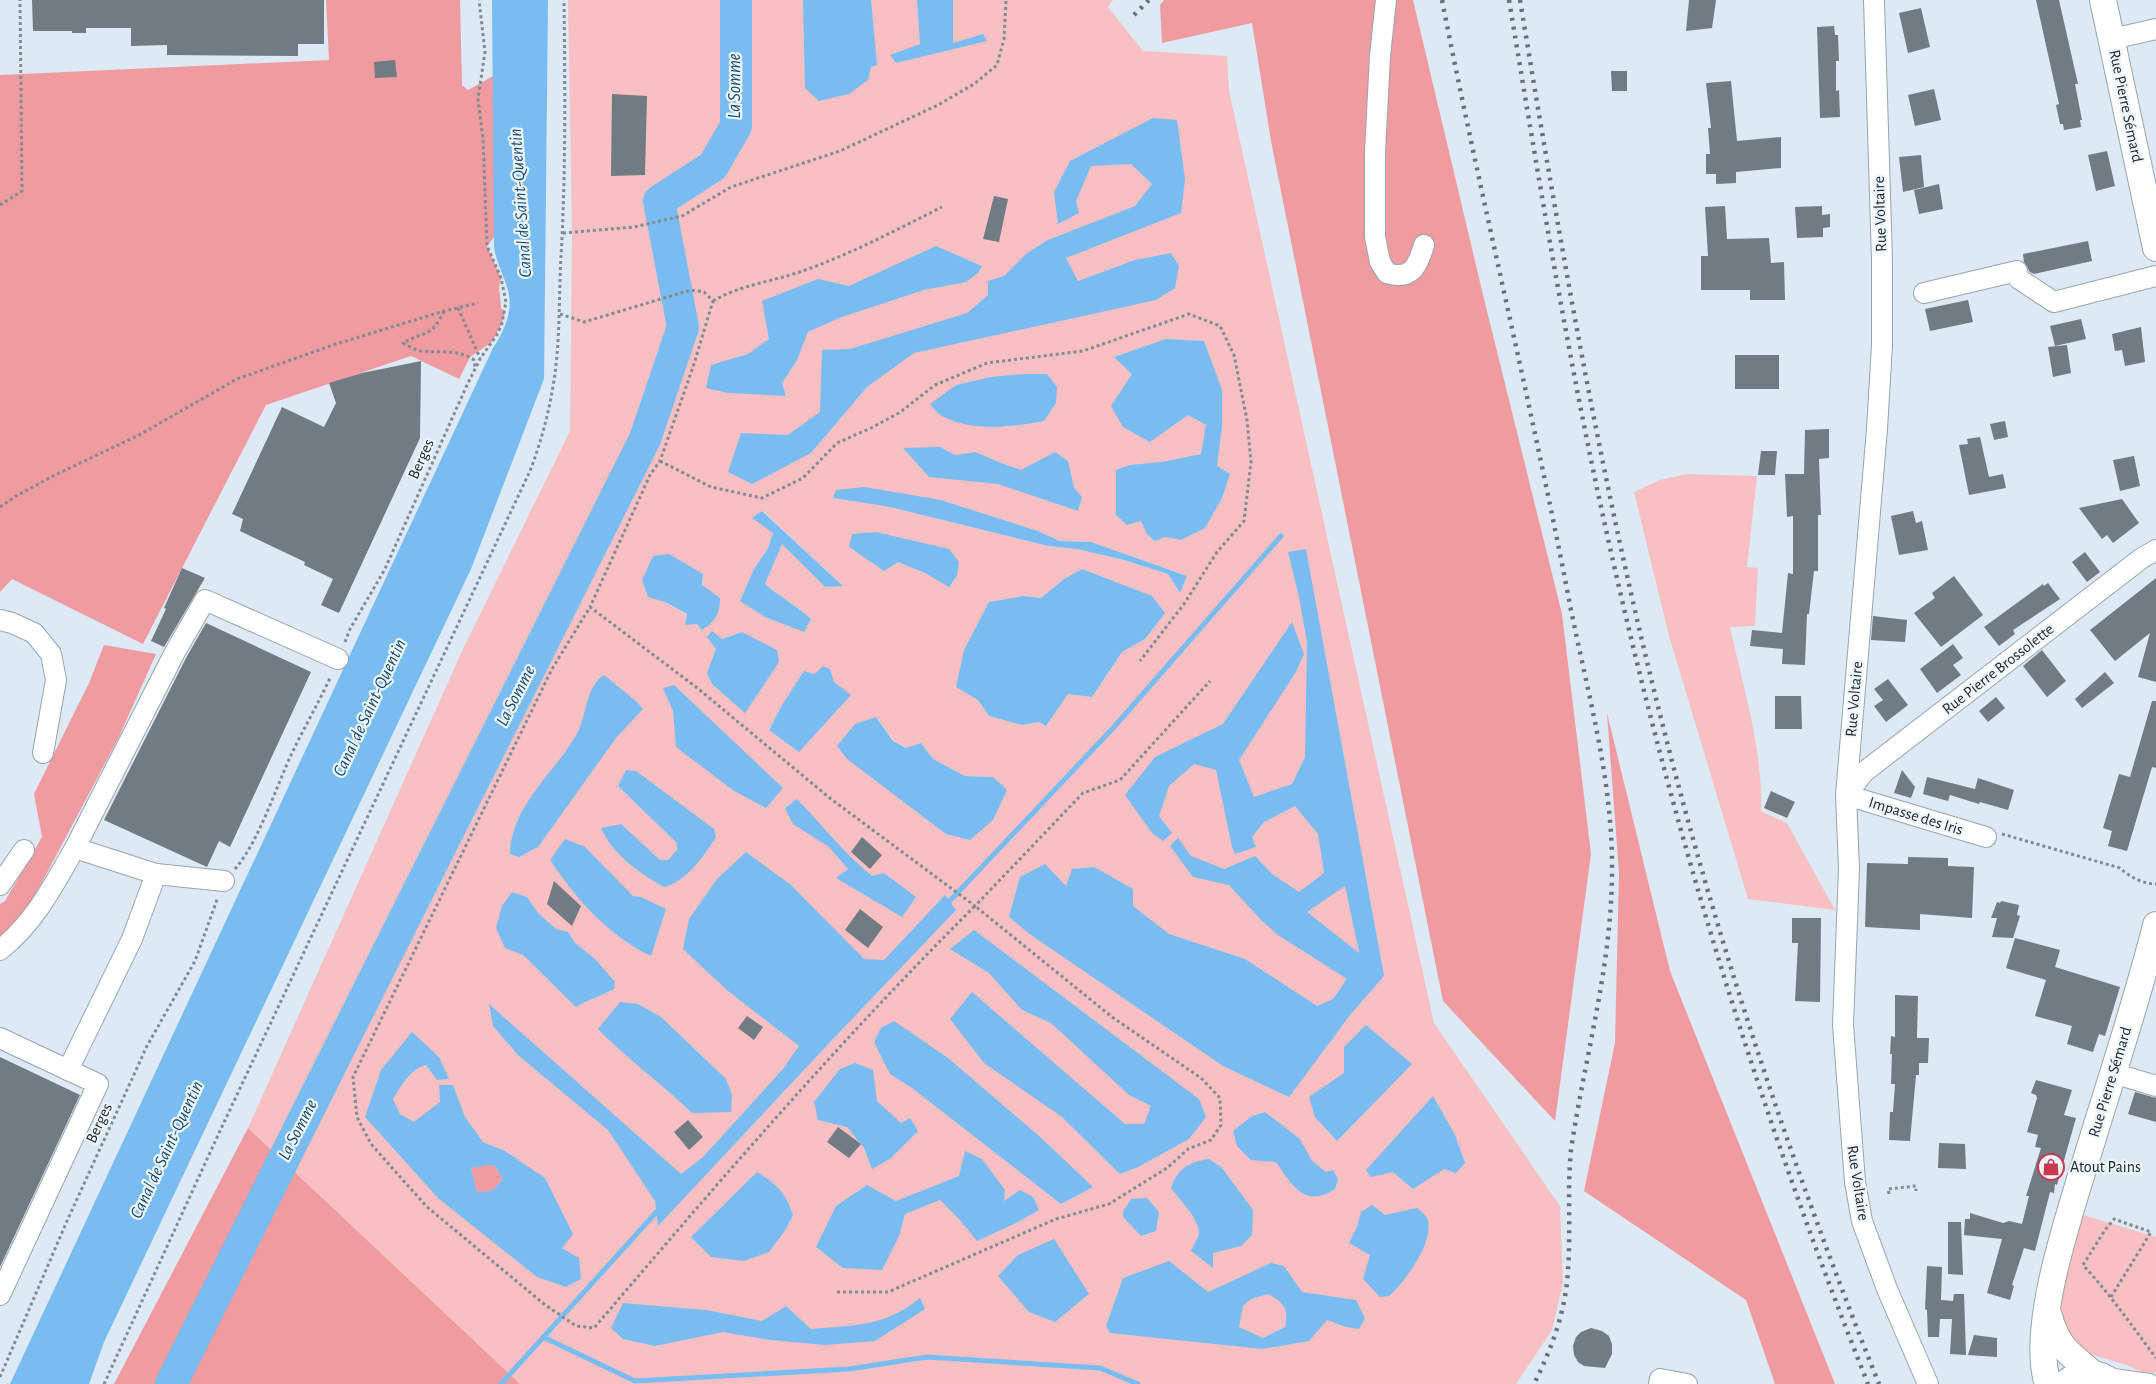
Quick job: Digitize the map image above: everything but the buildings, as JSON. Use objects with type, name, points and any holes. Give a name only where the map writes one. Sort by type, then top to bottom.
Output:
[{"type":"main road","name":"Rue Pierre Sémard","points":[[2103,0],[2156,248]]},
{"type":"main road","name":"Rue Pierre Sémard","points":[[2048,1384],[2043,1339],[2058,1261],[2156,925]]},
{"type":"main road","name":"Rue Pierre Sémard","points":[[2048,1310],[2053,1332],[2062,1348],[2104,1378]]},
{"type":"main road","points":[[2064,1384],[2082,1374],[2104,1378]]},
{"type":"street","points":[[1386,0],[1380,56],[1375,152],[1375,237],[1380,262],[1387,273],[1397,276],[1410,273],[1420,260],[1424,245]]},
{"type":"street","name":"Rue Voltaire","points":[[1874,0],[1882,260],[1882,345],[1846,795],[1849,869],[1843,1025],[1855,1182],[1862,1221],[1887,1289],[1928,1384]]},
{"type":"street","points":[[2112,39],[2156,29]]},
{"type":"street","points":[[1924,293],[2017,271],[2019,279],[2054,302],[2156,276]]},
{"type":"street","name":"Rue Pierre Brossolette","points":[[1846,795],[1864,772],[2142,558],[2156,550]]},
{"type":"street","points":[[0,950],[20,933],[50,892],[205,600],[338,659]]},
{"type":"street","points":[[0,620],[12,622],[34,633],[51,654],[56,680],[43,753]]},
{"type":"street","name":"Impasse des Iris","points":[[1846,795],[1986,837]]},
{"type":"street","points":[[75,848],[156,874],[224,881]]},
{"type":"street","points":[[0,885],[24,850]]},
{"type":"street","points":[[68,1070],[132,939],[156,874]]},
{"type":"street","points":[[0,1038],[98,1084],[0,1295]]},
{"type":"street","points":[[2113,1073],[2156,1086]]},
{"type":"street","points":[[2104,1378],[2149,1384]]},
{"type":"street","points":[[1659,1384],[1660,1379],[1687,1384]]},
{"type":"path","points":[[0,205],[21,191],[20,0]]},
{"type":"path","name":"Berges","points":[[0,1377],[67,1221],[142,1056],[195,961],[224,881],[239,863],[252,841],[293,751],[318,704],[350,629],[385,569],[475,369],[502,323],[506,302],[501,278],[487,246],[483,139],[478,99],[485,52],[479,0]]},
{"type":"path","points":[[104,1384],[219,1133],[530,471],[551,399],[560,314],[563,233],[564,0]]},
{"type":"path","points":[[563,233],[634,227],[682,216],[731,187],[840,151],[938,105],[974,84],[997,65],[1004,39],[1006,0]]},
{"type":"path","points":[[942,207],[841,257],[783,278],[730,291],[713,301],[660,461],[650,475],[590,607],[552,669],[352,1077],[357,1117],[371,1144],[426,1206],[552,1310],[576,1326],[594,1328],[806,1084],[899,981],[975,906],[1083,793],[1120,780],[1210,681]]},
{"type":"path","points":[[560,314],[584,322],[691,290],[704,292],[713,301]]},
{"type":"path","points":[[0,507],[55,475],[139,435],[237,379],[336,344],[478,303]]},
{"type":"path","points":[[458,308],[480,359]]},
{"type":"path","points":[[444,311],[436,327],[426,335],[415,336],[404,343],[419,351],[468,355],[474,360],[475,369]]},
{"type":"path","points":[[660,461],[711,487],[762,498],[803,478],[837,443],[899,413],[935,385],[987,363],[1083,351],[1189,314],[1220,326],[1234,355],[1247,420],[1251,462],[1244,521],[1218,552],[1184,604],[1140,661]]},
{"type":"path","points":[[590,607],[696,687],[831,799],[975,906],[1112,1017],[1201,1078],[1220,1098],[1221,1125],[1211,1140],[1188,1149],[1167,1168],[1109,1204],[1056,1219],[888,1292],[837,1292]]},
{"type":"path","points":[[1986,837],[2004,834],[2120,868],[2128,875],[2150,884],[2156,884]]},
{"type":"path","points":[[1889,1194],[1888,1189],[1916,1186],[1916,1191]]},
{"type":"path","points":[[2111,1297],[2151,1232],[2114,1219],[2104,1230],[2083,1265],[2111,1297],[2156,1358]]},
{"type":"shaded area","points":[[326,0],[460,0],[462,85],[468,90],[493,76],[495,228],[494,237],[487,246],[501,278],[499,286],[501,308],[505,312],[492,342],[470,357],[459,379],[411,356],[266,405],[143,644],[12,579],[0,592],[0,75],[329,60]]},
{"type":"shaded area","points":[[568,0],[1113,0],[1108,7],[1143,51],[1227,56],[1229,91],[1434,1023],[1560,1206],[1563,1283],[1552,1330],[1516,1384],[520,1384],[248,1128],[463,649],[570,431],[572,233]],"holes":[[[833,498],[941,500],[1038,531],[1060,541],[1091,542],[1187,576],[1179,592],[1168,574],[1124,560],[1077,549],[1048,546],[890,507]],[[763,511],[842,585],[825,587],[782,543],[765,584],[811,619],[804,631],[740,601],[754,569],[768,548],[773,532],[753,518]],[[849,547],[957,576],[949,586],[898,562],[884,571]],[[670,555],[703,574],[702,629],[697,624],[685,625],[687,615],[665,602]],[[1064,579],[1145,639],[1122,652],[1092,697],[1068,694],[1046,725],[1040,722],[1022,725],[989,716],[978,700],[1023,596],[1041,598]],[[742,632],[745,712],[712,684],[707,673],[722,639]],[[804,672],[815,674],[769,730]],[[876,717],[894,741],[907,748],[921,743],[933,759],[965,776],[993,777],[946,834],[899,797]]]},
{"type":"shaded area","points":[[1164,0],[1413,0],[1562,614],[1591,854],[1555,1121],[1443,1001],[1271,141],[1252,23],[1162,43],[1160,5]]},
{"type":"shaded area","points":[[1687,474],[1757,476],[1747,567],[1758,568],[1755,626],[1730,627],[1755,741],[1761,788],[1761,811],[1787,823],[1835,910],[1748,899],[1669,636],[1634,492],[1660,480]]},
{"type":"shaded area","points":[[104,645],[156,654],[118,739],[24,916],[0,937],[0,904],[5,901],[42,837],[34,794],[89,683]]},
{"type":"shaded area","points":[[1607,713],[1670,971],[1835,1384],[1775,1384],[1746,1300],[1584,1191],[1615,1043],[1619,872]]},
{"type":"shaded area","points":[[248,1128],[520,1384],[114,1384]]},
{"type":"shaded area","points":[[495,1166],[503,1179],[492,1191],[477,1192],[471,1168]]},
{"type":"shaded area","points":[[2080,1214],[2156,1237],[2156,1373],[2142,1372],[2084,1352],[2057,1337],[2063,1292]]},
{"type":"water","name":"Canal de Saint-Quentin","points":[[492,0],[548,0],[544,379],[471,569],[104,1342],[89,1384],[10,1384],[508,317],[509,293],[494,247]]},
{"type":"water","points":[[803,0],[871,0],[877,65],[871,67],[868,80],[849,94],[819,101],[805,88]]},
{"type":"water","points":[[917,0],[953,0],[953,43],[983,34],[987,41],[896,63],[890,55],[920,44]]},
{"type":"water","points":[[1153,118],[1177,120],[1185,179],[1181,213],[1066,258],[1078,281],[1135,260],[1171,253],[1179,266],[1175,288],[1156,300],[914,353],[867,387],[811,453],[752,484],[728,472],[741,433],[788,435],[820,412],[822,350],[850,349],[967,313],[988,295],[988,281],[1004,276],[1027,253],[1048,240],[1135,206],[1152,184],[1131,164],[1091,166],[1076,201],[1079,213],[1058,224],[1054,192],[1070,161]]},
{"type":"water","points":[[936,246],[982,266],[977,274],[966,282],[924,290],[839,318],[808,332],[797,360],[782,383],[786,396],[728,393],[706,388],[711,365],[748,354],[769,339],[762,301],[818,279],[849,286]]},
{"type":"water","points":[[1166,339],[1204,341],[1222,390],[1222,426],[1217,466],[1230,474],[1222,498],[1205,528],[1181,540],[1165,537],[1155,541],[1147,534],[1141,521],[1127,525],[1116,515],[1116,470],[1130,465],[1162,462],[1201,454],[1206,425],[1188,415],[1150,442],[1123,427],[1111,406],[1132,374],[1114,357]]},
{"type":"water","points":[[1047,374],[1057,387],[1056,403],[1044,421],[993,427],[968,425],[942,416],[930,404],[956,385],[991,377]]},
{"type":"water","points":[[940,447],[955,455],[976,452],[1021,470],[1055,452],[1068,461],[1074,488],[1082,497],[1078,511],[998,484],[929,477],[903,448]]},
{"type":"water","points":[[864,487],[941,500],[1038,531],[1060,541],[1091,542],[1187,576],[1180,593],[1168,574],[1124,560],[1077,549],[1048,546],[890,507],[833,498],[836,490]]},
{"type":"water","points":[[762,511],[843,586],[825,587],[782,544],[765,584],[811,619],[804,632],[765,617],[740,601],[754,569],[768,548],[773,533],[752,518]]},
{"type":"water","points":[[876,532],[949,549],[959,562],[957,576],[949,587],[925,573],[898,562],[884,571],[849,547],[852,534]]},
{"type":"water","points":[[1306,549],[1384,976],[1350,1015],[1289,1097],[1223,1066],[1031,935],[1009,917],[1020,877],[1045,864],[1066,886],[1072,869],[1094,867],[1133,889],[1133,906],[1169,934],[1245,959],[1317,1006],[1333,999],[1347,979],[1278,935],[1229,885],[1193,877],[1170,846],[1178,838],[1191,856],[1224,869],[1255,856],[1272,874],[1299,892],[1324,873],[1318,834],[1295,806],[1264,822],[1252,837],[1256,847],[1235,854],[1216,770],[1194,764],[1169,786],[1159,816],[1172,833],[1163,841],[1152,833],[1125,795],[1155,757],[1223,724],[1292,622],[1304,654],[1296,672],[1239,760],[1254,797],[1292,784],[1305,757],[1307,643],[1288,552]],"holes":[[[1345,886],[1359,953],[1307,912]]]},
{"type":"water","points":[[669,554],[703,574],[702,585],[720,598],[716,616],[702,630],[697,624],[685,625],[687,614],[665,602],[648,597],[642,580],[653,556]]},
{"type":"water","points":[[1082,569],[1152,596],[1165,613],[1145,639],[1122,652],[1092,697],[1068,694],[1046,726],[1039,722],[1022,725],[989,716],[978,700],[956,687],[964,650],[989,602],[1023,596],[1041,598],[1064,579]]},
{"type":"water","points":[[712,631],[722,639],[742,632],[777,650],[779,662],[745,713],[712,684],[707,673],[716,649],[707,637]]},
{"type":"water","points":[[823,666],[830,669],[834,682],[851,695],[799,752],[769,730],[804,671],[815,674]]},
{"type":"water","points":[[604,675],[643,709],[616,738],[538,847],[519,857],[510,854],[512,836],[526,804],[569,747],[581,725],[590,693]]},
{"type":"water","points":[[674,685],[783,788],[766,808],[734,791],[676,747],[673,711],[663,688]]},
{"type":"water","points":[[876,717],[893,741],[906,748],[921,743],[933,759],[965,776],[993,777],[1007,790],[993,820],[970,840],[946,834],[847,759],[837,746],[855,724]]},
{"type":"water","points":[[626,770],[636,771],[714,829],[716,837],[694,867],[680,879],[664,887],[620,855],[601,828],[621,824],[660,860],[668,860],[677,850],[677,843],[618,786]]},
{"type":"water","points":[[797,799],[872,876],[884,873],[916,897],[902,917],[836,878],[848,869],[829,847],[793,824],[785,808]]},
{"type":"water","points":[[565,839],[585,847],[633,896],[641,897],[666,909],[651,956],[607,927],[560,875],[550,860]]},
{"type":"water","points":[[746,852],[791,885],[864,959],[884,960],[945,895],[956,910],[658,1226],[655,1201],[608,1130],[518,1055],[493,1026],[489,1004],[681,1174],[703,1157],[783,1069],[799,1046],[728,991],[683,949],[689,919],[717,879]]},
{"type":"water","points":[[512,892],[527,897],[538,913],[556,929],[568,932],[575,943],[595,959],[615,982],[614,989],[576,1007],[523,955],[505,948],[496,928],[502,906]]},
{"type":"water","points":[[974,930],[1199,1099],[1206,1117],[1189,1139],[1138,1167],[1120,1174],[1062,1117],[984,1063],[950,1019],[972,992],[1125,1124],[1144,1124],[1151,1106],[1129,1095],[1051,1023],[1022,1010],[989,973],[950,949]]},
{"type":"water","points":[[620,1002],[638,1004],[661,1017],[726,1079],[732,1095],[731,1112],[692,1113],[598,1029]]},
{"type":"water","points":[[894,1021],[948,1058],[1038,1135],[1093,1187],[1061,1204],[912,1088],[890,1074],[874,1042],[881,1028]]},
{"type":"water","points":[[1366,1025],[1412,1064],[1337,1141],[1315,1117],[1309,1097],[1344,1073],[1344,1047]]},
{"type":"water","points":[[412,1032],[439,1057],[449,1079],[437,1080],[426,1065],[415,1070],[393,1099],[400,1114],[414,1122],[440,1102],[439,1085],[453,1085],[465,1117],[483,1142],[505,1151],[545,1178],[573,1234],[562,1248],[579,1258],[581,1279],[566,1287],[537,1277],[438,1198],[365,1117],[381,1070]],"holes":[[[495,1166],[503,1179],[492,1191],[477,1192],[471,1168]]]},
{"type":"water","points":[[855,1063],[873,1070],[877,1101],[901,1123],[910,1118],[918,1131],[890,1159],[872,1169],[864,1148],[847,1127],[818,1120],[814,1102],[840,1069]]},
{"type":"water","points":[[1433,1096],[1455,1135],[1465,1163],[1456,1173],[1444,1169],[1413,1189],[1393,1172],[1371,1177],[1366,1170]]},
{"type":"water","points":[[1265,1112],[1300,1139],[1312,1161],[1326,1172],[1333,1170],[1338,1179],[1335,1189],[1325,1195],[1315,1196],[1300,1192],[1276,1162],[1251,1160],[1237,1146],[1233,1131],[1252,1116]]},
{"type":"water","points":[[965,1151],[982,1159],[1005,1190],[1004,1201],[1020,1190],[1033,1197],[1039,1210],[977,1241],[940,1200],[905,1214],[899,1236],[882,1270],[843,1268],[816,1247],[836,1206],[867,1185],[896,1201],[959,1176]]},
{"type":"water","points":[[1209,1159],[1222,1168],[1253,1210],[1252,1235],[1241,1246],[1213,1253],[1213,1268],[1191,1251],[1199,1233],[1198,1228],[1193,1216],[1171,1188],[1177,1175],[1185,1167]]},
{"type":"water","points":[[757,1172],[776,1185],[787,1200],[793,1215],[786,1229],[769,1252],[744,1261],[711,1257],[691,1237]]},
{"type":"water","points":[[1147,1198],[1159,1212],[1156,1231],[1141,1236],[1123,1217],[1123,1212],[1131,1199]]},
{"type":"water","points":[[1372,1205],[1385,1215],[1417,1208],[1427,1218],[1429,1227],[1423,1249],[1417,1260],[1403,1281],[1389,1296],[1380,1297],[1363,1279],[1370,1255],[1349,1243],[1361,1212]]},
{"type":"water","points":[[1054,1239],[1089,1294],[1055,1322],[1029,1312],[998,1276],[1018,1255]]},
{"type":"water","points":[[1169,1261],[1208,1292],[1271,1263],[1284,1266],[1302,1292],[1356,1300],[1365,1318],[1359,1329],[1327,1320],[1309,1341],[1262,1349],[1110,1333],[1106,1326],[1123,1278]],"holes":[[[1268,1294],[1286,1311],[1285,1327],[1263,1338],[1239,1327],[1243,1306],[1251,1299]]]},
{"type":"water","points":[[920,1298],[925,1309],[875,1341],[825,1345],[770,1340],[723,1332],[655,1346],[623,1339],[611,1328],[623,1303],[706,1310],[762,1321],[786,1306],[811,1329],[868,1323],[894,1315]]},
{"type":"waterway","name":"La Somme","points":[[171,1384],[645,439],[683,327],[659,201],[713,166],[736,126],[736,0]]},
{"type":"waterway","points":[[945,906],[1114,727],[1281,536]]},
{"type":"waterway","points":[[501,1384],[661,1207]]},
{"type":"waterway","points":[[543,1337],[635,1381],[849,1369],[927,1357],[1100,1368],[1138,1384]]},
{"type":"railway","points":[[1134,15],[1149,0]]},
{"type":"railway","points":[[1442,0],[1604,769],[1611,833],[1611,901],[1608,937],[1571,1150],[1567,1285],[1557,1328],[1534,1384]]},
{"type":"railway","points":[[1509,0],[1585,431],[1616,574],[1667,780],[1726,984],[1759,1085],[1793,1185],[1868,1384]]},
{"type":"railway","points":[[1520,0],[1596,430],[1633,601],[1676,775],[1700,864],[1754,1039],[1813,1213],[1879,1384]]},
{"type":"place","name":"Atout Pains","points":[[2051,1167]]}]
